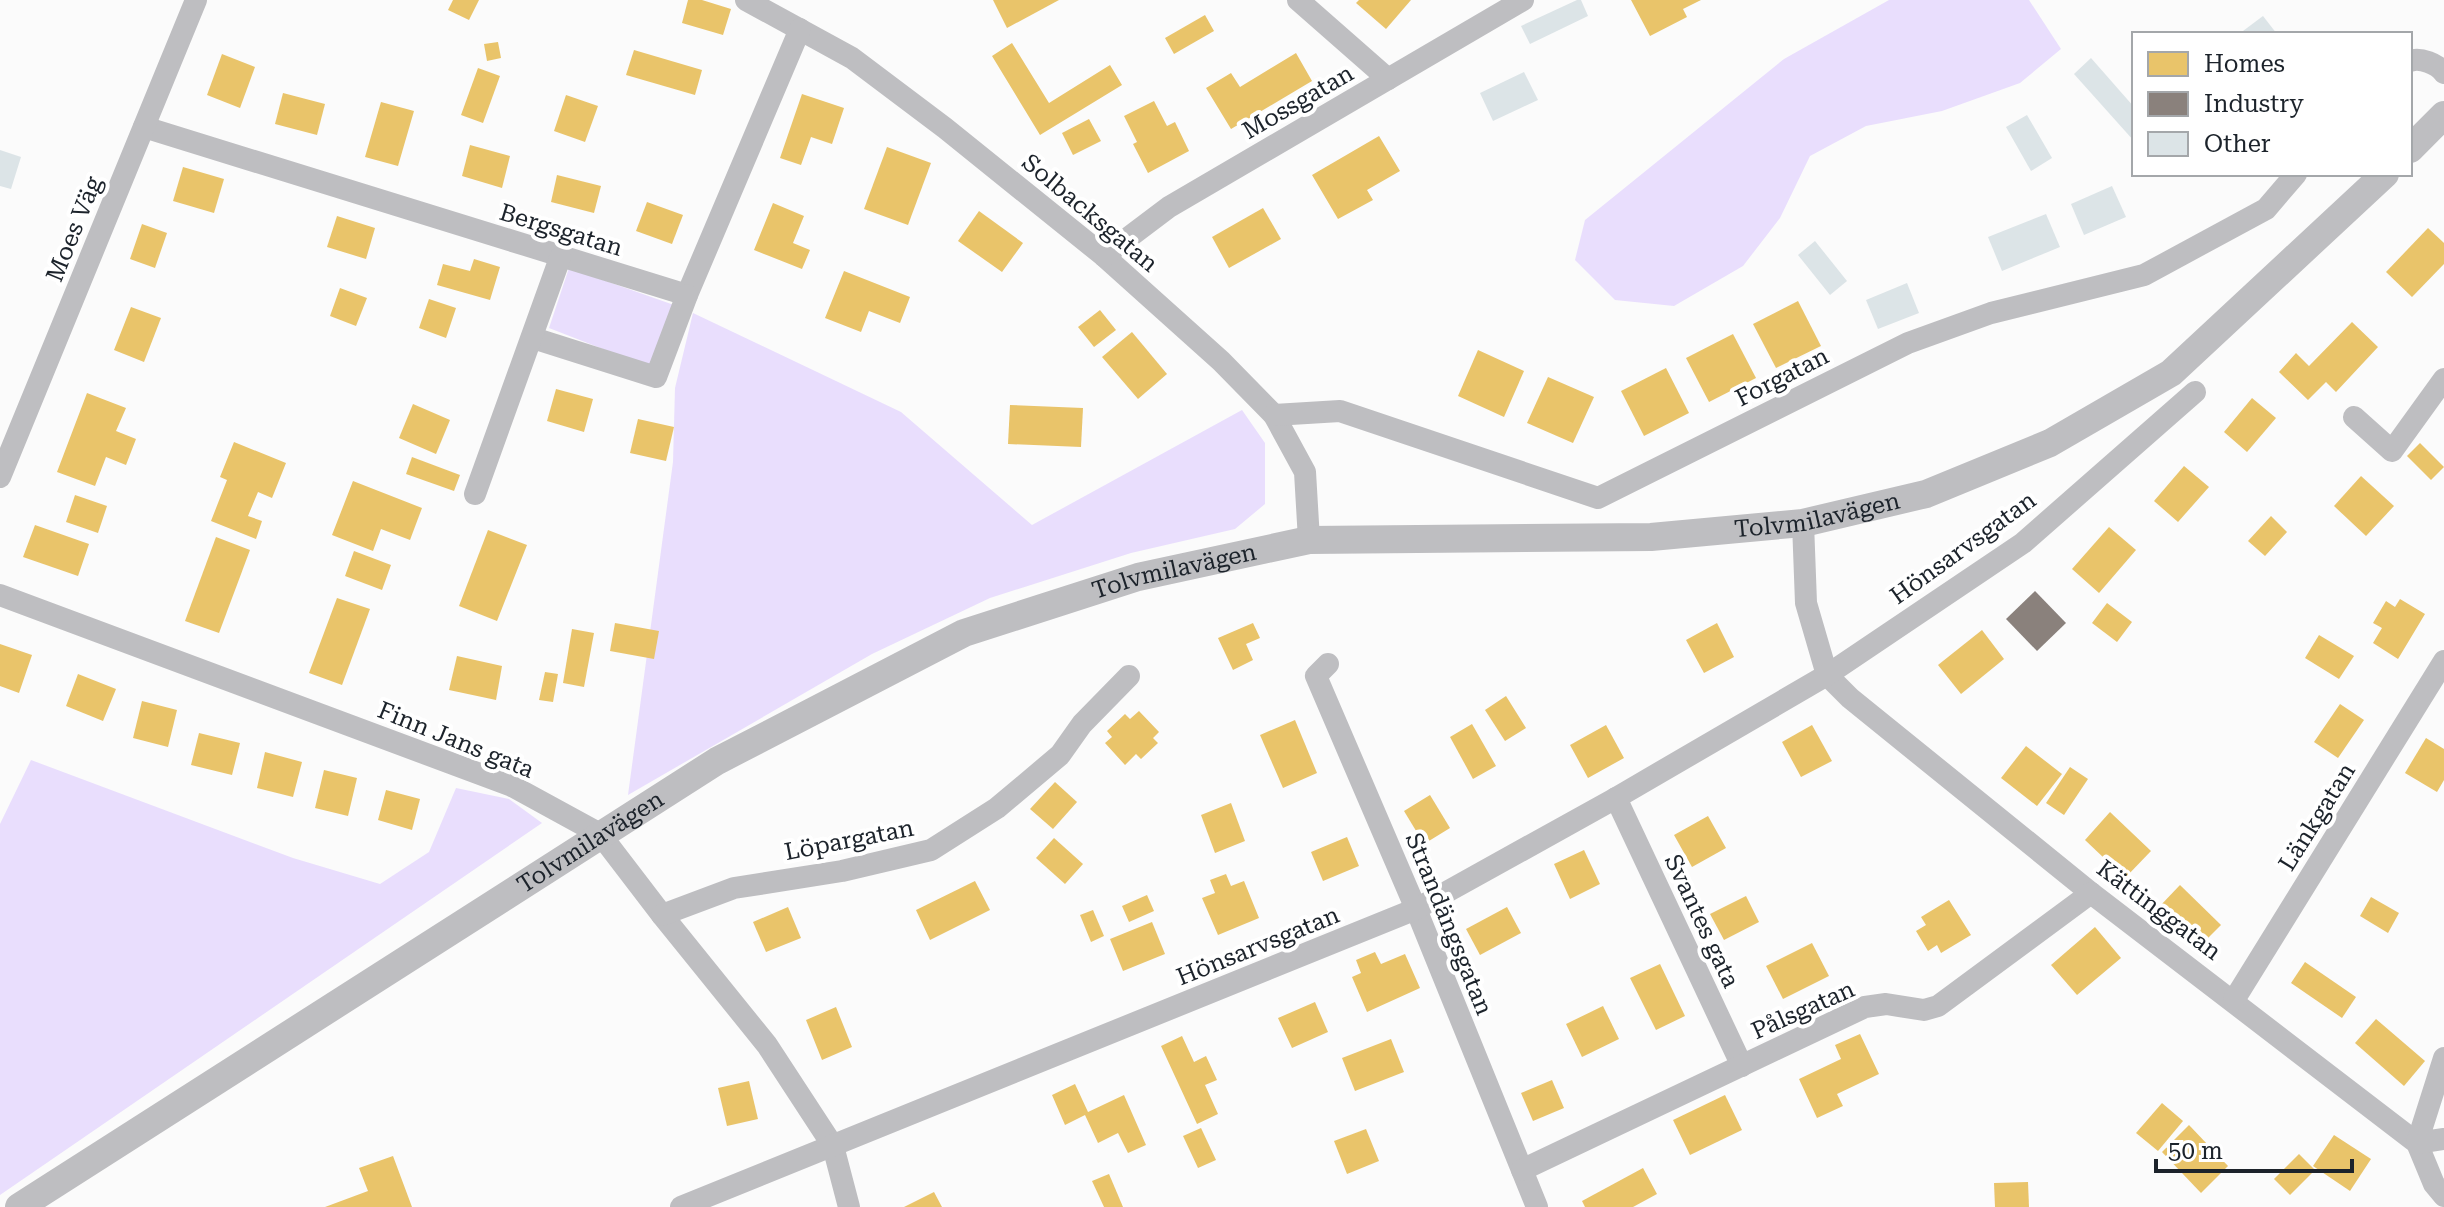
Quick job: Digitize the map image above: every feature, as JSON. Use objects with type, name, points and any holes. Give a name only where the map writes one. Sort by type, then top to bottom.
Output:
[{"type":"street","name":"Moes Väg","points":[[0,477],[196,0]]},
{"type":"street","name":"Solbacksgatan","points":[[746,0],[852,58],[933,119],[1104,256],[1221,361],[1274,415],[1305,472],[1309,540]]},
{"type":"street","points":[[1298,0],[1388,79]]},
{"type":"street","name":"Mossgatan","points":[[1104,256],[1169,207],[1523,0]]},
{"type":"street","points":[[533,338],[656,377],[687,295],[800,29]]},
{"type":"street","points":[[2412,60],[2439,66],[2444,73]]},
{"type":"street","points":[[2412,147],[2444,115]]},
{"type":"street","name":"Bergsgatan","points":[[144,127],[687,295]]},
{"type":"street","name":"Forgatan","points":[[1274,415],[1340,411],[1598,498],[1908,343],[1991,313],[2144,275],[2266,209],[2294,176]]},
{"type":"street","name":"Tolvmilavägen","points":[[19,1207],[717,761],[964,633],[1138,577],[1309,540],[1651,537],[1803,523],[1926,494],[2050,443],[2171,373],[2383,176]]},
{"type":"street","points":[[475,494],[560,258]]},
{"type":"street","points":[[2354,417],[2392,451],[2444,379]]},
{"type":"street","name":"Hönsarvsgatan","points":[[681,1207],[1416,909],[1616,798],[1827,675],[2023,543],[2195,392]]},
{"type":"street","points":[[1803,523],[1806,603],[1827,675]]},
{"type":"street","name":"Finn Jans gata","points":[[0,595],[512,786],[600,834],[767,1045],[833,1146],[849,1207]]},
{"type":"street","name":"Länkgatan","points":[[2234,1000],[2444,661]]},
{"type":"street","name":"Strandängsgatan","points":[[1328,664],[1316,676],[1416,909],[1537,1207]]},
{"type":"street","name":"Kättinggatan","points":[[1827,675],[1850,698],[2091,893],[2417,1143],[2434,1184],[2444,1196]]},
{"type":"street","name":"Löpargatan","points":[[662,915],[734,888],[842,871],[931,850],[997,808],[1060,755],[1082,724],[1129,676]]},
{"type":"street","name":"Svantes gata","points":[[1616,798],[1742,1066]]},
{"type":"street","name":"Pålsgatan","points":[[1522,1170],[1865,1007],[1886,1004],[1924,1010],[1938,1006],[2091,893]]},
{"type":"street","points":[[2444,1058],[2417,1143],[2444,1139]]},
{"type":"shaded area","points":[[1889,0],[2029,0],[2061,49],[2020,83],[1942,111],[1866,126],[1810,156],[1780,218],[1743,266],[1674,306],[1615,300],[1575,260],[1585,220],[1784,59]]},
{"type":"shaded area","points":[[569,268],[674,305],[649,367],[549,328]]},
{"type":"shaded area","points":[[693,313],[901,412],[1032,525],[1242,410],[1265,443],[1265,504],[1235,529],[1131,553],[990,598],[872,654],[628,795],[673,462],[675,388]]},
{"type":"shaded area","points":[[31,760],[293,858],[380,884],[429,852],[456,788],[509,799],[542,823],[0,1195],[0,824]]},
{"type":"building: Homes","points":[[453,0],[479,0],[469,20],[448,10]]},
{"type":"building: Homes","points":[[688,0],[702,0],[731,9],[723,35],[682,23]]},
{"type":"building: Homes","points":[[993,0],[1059,0],[1007,28]]},
{"type":"building: Homes","points":[[1359,0],[1411,0],[1386,29],[1356,3]]},
{"type":"building: Homes","points":[[1631,0],[1701,0],[1683,9],[1687,17],[1650,36]]},
{"type":"building: Homes","points":[[1205,15],[1214,31],[1174,54],[1165,38]]},
{"type":"building: Homes","points":[[498,42],[501,58],[487,61],[484,44]]},
{"type":"building: Homes","points":[[1012,43],[1049,103],[1110,65],[1122,85],[1040,135],[992,56]]},
{"type":"building: Homes","points":[[634,50],[702,70],[695,95],[626,75]]},
{"type":"building: Homes","points":[[1296,53],[1312,81],[1231,129],[1206,88],[1231,73],[1240,87]]},
{"type":"building: Homes","points":[[222,54],[255,67],[240,108],[207,95]]},
{"type":"building: Homes","points":[[478,68],[500,76],[483,123],[461,115]]},
{"type":"building: Homes","points":[[283,93],[325,104],[317,135],[275,124]]},
{"type":"building: Homes","points":[[802,94],[844,108],[832,144],[811,137],[801,165],[780,158]]},
{"type":"building: Homes","points":[[566,95],[598,106],[585,142],[554,131]]},
{"type":"building: Homes","points":[[1154,101],[1167,126],[1175,122],[1189,151],[1148,173],[1133,144],[1137,142],[1124,116]]},
{"type":"building: Homes","points":[[381,102],[414,111],[398,166],[365,157]]},
{"type":"building: Homes","points":[[1089,119],[1101,141],[1073,155],[1062,133]]},
{"type":"building: Homes","points":[[1379,136],[1400,171],[1367,190],[1373,200],[1338,219],[1312,175]]},
{"type":"building: Homes","points":[[470,145],[510,156],[502,188],[462,176]]},
{"type":"building: Homes","points":[[887,147],[931,163],[908,225],[864,209]]},
{"type":"building: Homes","points":[[183,167],[224,179],[214,213],[173,201]]},
{"type":"building: Homes","points":[[557,175],[601,186],[594,213],[551,202]]},
{"type":"building: Homes","points":[[647,202],[683,215],[672,244],[636,231]]},
{"type":"building: Homes","points":[[773,203],[804,216],[793,243],[810,250],[802,269],[754,250]]},
{"type":"building: Homes","points":[[1263,208],[1281,239],[1229,268],[1212,237]]},
{"type":"building: Homes","points":[[979,211],[1023,243],[1002,272],[958,241]]},
{"type":"building: Homes","points":[[337,216],[375,228],[366,259],[327,247]]},
{"type":"building: Homes","points":[[142,224],[167,233],[155,268],[130,259]]},
{"type":"building: Homes","points":[[2428,228],[2444,243],[2444,264],[2412,297],[2386,272]]},
{"type":"building: Homes","points":[[474,259],[500,267],[490,300],[437,285],[443,264],[470,271]]},
{"type":"building: Homes","points":[[844,271],[910,297],[900,323],[869,311],[861,332],[825,318]]},
{"type":"building: Homes","points":[[340,288],[367,298],[356,326],[330,316]]},
{"type":"building: Homes","points":[[429,299],[456,308],[446,338],[419,328]]},
{"type":"building: Homes","points":[[1798,301],[1821,346],[1776,368],[1753,324]]},
{"type":"building: Homes","points":[[131,307],[161,318],[144,362],[114,350]]},
{"type":"building: Homes","points":[[1100,310],[1116,330],[1094,347],[1078,327]]},
{"type":"building: Homes","points":[[2352,322],[2378,347],[2336,392],[2326,382],[2308,400],[2279,372],[2296,353],[2309,366]]},
{"type":"building: Homes","points":[[1132,332],[1167,374],[1138,399],[1102,357]]},
{"type":"building: Homes","points":[[1733,334],[1756,378],[1709,402],[1686,358]]},
{"type":"building: Homes","points":[[1478,350],[1524,371],[1504,417],[1458,396]]},
{"type":"building: Homes","points":[[1666,368],[1689,413],[1644,436],[1621,391]]},
{"type":"building: Homes","points":[[1548,377],[1594,397],[1573,443],[1527,423]]},
{"type":"building: Homes","points":[[556,389],[593,399],[584,432],[547,421]]},
{"type":"building: Homes","points":[[87,393],[126,408],[116,431],[136,439],[126,465],[106,457],[95,486],[57,472]]},
{"type":"building: Homes","points":[[2252,398],[2276,418],[2247,452],[2224,432]]},
{"type":"building: Homes","points":[[413,404],[450,420],[436,454],[399,438]]},
{"type":"building: Homes","points":[[1010,405],[1083,408],[1081,447],[1008,444]]},
{"type":"building: Homes","points":[[638,419],[674,427],[666,461],[630,453]]},
{"type":"building: Homes","points":[[234,442],[286,463],[272,498],[258,492],[248,516],[262,521],[256,539],[211,521],[227,480],[220,477]]},
{"type":"building: Homes","points":[[2420,443],[2444,467],[2431,480],[2407,456]]},
{"type":"building: Homes","points":[[412,457],[460,475],[454,491],[406,474]]},
{"type":"building: Homes","points":[[2184,466],[2209,487],[2178,522],[2154,501]]},
{"type":"building: Homes","points":[[2361,476],[2394,506],[2366,536],[2334,506]]},
{"type":"building: Homes","points":[[353,481],[422,508],[410,540],[381,529],[373,551],[332,535]]},
{"type":"building: Homes","points":[[75,495],[107,506],[98,533],[66,522]]},
{"type":"building: Homes","points":[[2271,516],[2287,532],[2265,556],[2248,541]]},
{"type":"building: Homes","points":[[35,525],[89,544],[78,576],[23,557]]},
{"type":"building: Homes","points":[[2109,527],[2136,550],[2099,593],[2072,569]]},
{"type":"building: Homes","points":[[488,530],[527,545],[497,621],[459,606]]},
{"type":"building: Homes","points":[[216,537],[250,550],[219,633],[185,621]]},
{"type":"building: Homes","points":[[354,551],[391,565],[382,590],[345,576]]},
{"type":"building: Homes","points":[[337,598],[370,609],[342,685],[309,673]]},
{"type":"building: Homes","points":[[2400,599],[2425,614],[2398,659],[2373,643],[2382,628],[2373,623],[2386,601],[2395,607]]},
{"type":"building: Homes","points":[[2107,603],[2132,622],[2117,642],[2092,623]]},
{"type":"building: Homes","points":[[615,623],[659,631],[654,659],[610,651]]},
{"type":"building: Homes","points":[[1253,623],[1260,638],[1246,644],[1253,660],[1233,670],[1218,638]]},
{"type":"building: Homes","points":[[1717,623],[1734,657],[1704,673],[1686,640]]},
{"type":"building: Homes","points":[[572,629],[594,633],[584,687],[563,683]]},
{"type":"building: Homes","points":[[1982,630],[2004,659],[1961,694],[1938,665]]},
{"type":"building: Homes","points":[[2319,635],[2354,656],[2339,679],[2305,658]]},
{"type":"building: Homes","points":[[0,644],[32,655],[19,693],[0,686]]},
{"type":"building: Homes","points":[[457,656],[502,666],[496,700],[449,690]]},
{"type":"building: Homes","points":[[545,672],[558,674],[553,702],[539,700]]},
{"type":"building: Homes","points":[[78,674],[116,689],[103,721],[66,706]]},
{"type":"building: Homes","points":[[1506,696],[1526,728],[1505,741],[1485,710]]},
{"type":"building: Homes","points":[[142,701],[177,710],[168,747],[133,738]]},
{"type":"building: Homes","points":[[2340,704],[2364,720],[2338,758],[2314,742]]},
{"type":"building: Homes","points":[[1139,711],[1159,732],[1153,738],[1158,743],[1141,759],[1136,754],[1125,765],[1105,743],[1112,737],[1107,731],[1125,714],[1130,719]]},
{"type":"building: Homes","points":[[1295,720],[1317,773],[1283,788],[1260,735]]},
{"type":"building: Homes","points":[[1472,724],[1496,766],[1473,779],[1450,737]]},
{"type":"building: Homes","points":[[1606,725],[1624,758],[1588,778],[1570,745]]},
{"type":"building: Homes","points":[[1812,725],[1832,761],[1801,777],[1782,742]]},
{"type":"building: Homes","points":[[199,733],[240,743],[232,775],[191,765]]},
{"type":"building: Homes","points":[[2426,738],[2444,749],[2444,780],[2437,792],[2405,773]]},
{"type":"building: Homes","points":[[2026,746],[2062,774],[2037,806],[2001,778]]},
{"type":"building: Homes","points":[[265,752],[302,762],[293,797],[257,788]]},
{"type":"building: Homes","points":[[2070,767],[2088,779],[2064,815],[2046,803]]},
{"type":"building: Homes","points":[[324,770],[357,778],[348,816],[315,808]]},
{"type":"building: Homes","points":[[1055,782],[1077,802],[1053,829],[1030,809]]},
{"type":"building: Homes","points":[[386,790],[420,799],[412,830],[378,820]]},
{"type":"building: Homes","points":[[1430,795],[1450,828],[1424,844],[1404,811]]},
{"type":"building: Homes","points":[[1231,803],[1245,841],[1215,853],[1201,815]]},
{"type":"building: Homes","points":[[2110,812],[2151,851],[2125,878],[2085,840]]},
{"type":"building: Homes","points":[[1708,816],[1726,848],[1692,867],[1674,835]]},
{"type":"building: Homes","points":[[1347,837],[1359,866],[1323,881],[1311,852]]},
{"type":"building: Homes","points":[[1054,838],[1083,864],[1065,884],[1036,858]]},
{"type":"building: Homes","points":[[1584,850],[1600,884],[1570,899],[1554,864]]},
{"type":"building: Homes","points":[[1226,874],[1231,886],[1244,881],[1259,918],[1218,935],[1202,898],[1215,893],[1210,880]]},
{"type":"building: Homes","points":[[975,881],[990,910],[930,940],[916,910]]},
{"type":"building: Homes","points":[[2180,885],[2221,925],[2200,946],[2159,907]]},
{"type":"building: Homes","points":[[1147,895],[1154,911],[1129,922],[1122,906]]},
{"type":"building: Homes","points":[[1746,896],[1759,922],[1724,940],[1710,914]]},
{"type":"building: Homes","points":[[2371,897],[2399,913],[2388,933],[2360,916]]},
{"type":"building: Homes","points":[[1949,900],[1971,935],[1941,953],[1937,945],[1928,951],[1916,931],[1926,925],[1921,917]]},
{"type":"building: Homes","points":[[788,907],[801,938],[766,952],[753,922]]},
{"type":"building: Homes","points":[[1507,907],[1521,933],[1480,955],[1466,929]]},
{"type":"building: Homes","points":[[1093,910],[1104,936],[1091,942],[1080,915]]},
{"type":"building: Homes","points":[[1152,922],[1165,954],[1123,971],[1110,939]]},
{"type":"building: Homes","points":[[2095,927],[2121,958],[2077,995],[2051,965]]},
{"type":"building: Homes","points":[[1812,943],[1829,976],[1783,999],[1766,966]]},
{"type":"building: Homes","points":[[1375,952],[1381,964],[1405,954],[1420,988],[1367,1012],[1352,977],[1361,973],[1356,960]]},
{"type":"building: Homes","points":[[2305,962],[2356,997],[2342,1018],[2291,983]]},
{"type":"building: Homes","points":[[1660,964],[1685,1016],[1656,1030],[1630,978]]},
{"type":"building: Homes","points":[[1315,1002],[1328,1032],[1292,1048],[1278,1018]]},
{"type":"building: Homes","points":[[1603,1006],[1619,1039],[1582,1057],[1566,1024]]},
{"type":"building: Homes","points":[[836,1007],[852,1047],[822,1060],[806,1020]]},
{"type":"building: Homes","points":[[2376,1019],[2425,1061],[2404,1086],[2355,1043]]},
{"type":"building: Homes","points":[[1860,1034],[1879,1074],[1837,1094],[1843,1106],[1817,1118],[1799,1079],[1841,1059],[1835,1045]]},
{"type":"building: Homes","points":[[1182,1036],[1194,1062],[1206,1056],[1217,1080],[1205,1085],[1218,1114],[1197,1124],[1161,1046]]},
{"type":"building: Homes","points":[[1391,1039],[1404,1072],[1355,1091],[1342,1058]]},
{"type":"building: Homes","points":[[1552,1080],[1564,1108],[1533,1121],[1521,1093]]},
{"type":"building: Homes","points":[[749,1081],[758,1119],[727,1126],[718,1088]]},
{"type":"building: Homes","points":[[1075,1084],[1088,1112],[1124,1095],[1146,1145],[1128,1153],[1118,1133],[1098,1143],[1085,1115],[1065,1125],[1052,1095]]},
{"type":"building: Homes","points":[[1725,1095],[1742,1130],[1690,1155],[1673,1120]]},
{"type":"building: Homes","points":[[2162,1103],[2183,1121],[2158,1151],[2136,1133]]},
{"type":"building: Homes","points":[[2189,1125],[2228,1166],[2201,1193],[2162,1152]]},
{"type":"building: Homes","points":[[1201,1128],[1216,1160],[1198,1168],[1183,1136]]},
{"type":"building: Homes","points":[[1366,1129],[1379,1161],[1347,1174],[1334,1141]]},
{"type":"building: Homes","points":[[2334,1135],[2371,1159],[2350,1191],[2313,1166]]},
{"type":"building: Homes","points":[[2299,1154],[2315,1170],[2290,1195],[2274,1179]]},
{"type":"building: Homes","points":[[393,1156],[412,1207],[325,1207],[368,1191],[359,1168]]},
{"type":"building: Homes","points":[[1643,1168],[1657,1194],[1633,1207],[1585,1207],[1582,1201]]},
{"type":"building: Homes","points":[[1109,1174],[1123,1207],[1104,1207],[1092,1181]]},
{"type":"building: Homes","points":[[2028,1182],[2029,1207],[1995,1207],[1994,1183]]},
{"type":"building: Homes","points":[[934,1192],[942,1207],[904,1207]]},
{"type":"building: Industry","points":[[2035,591],[2066,623],[2037,651],[2006,619]]},
{"type":"building: Other","points":[[1581,0],[1588,16],[1530,44],[1521,26]]},
{"type":"building: Other","points":[[2263,16],[2275,32],[2242,32]]},
{"type":"building: Other","points":[[2091,58],[2132,105],[2132,139],[2074,74]]},
{"type":"building: Other","points":[[1524,72],[1538,100],[1493,121],[1480,93]]},
{"type":"building: Other","points":[[2027,115],[2052,158],[2031,171],[2006,127]]},
{"type":"building: Other","points":[[0,150],[21,157],[11,189],[0,186]]},
{"type":"building: Other","points":[[2112,186],[2126,217],[2084,235],[2071,204]]},
{"type":"building: Other","points":[[2046,214],[2060,247],[2002,271],[1988,237]]},
{"type":"building: Other","points":[[1815,241],[1847,281],[1830,295],[1798,255]]},
{"type":"building: Other","points":[[1907,283],[1919,313],[1878,329],[1866,300]]}]
